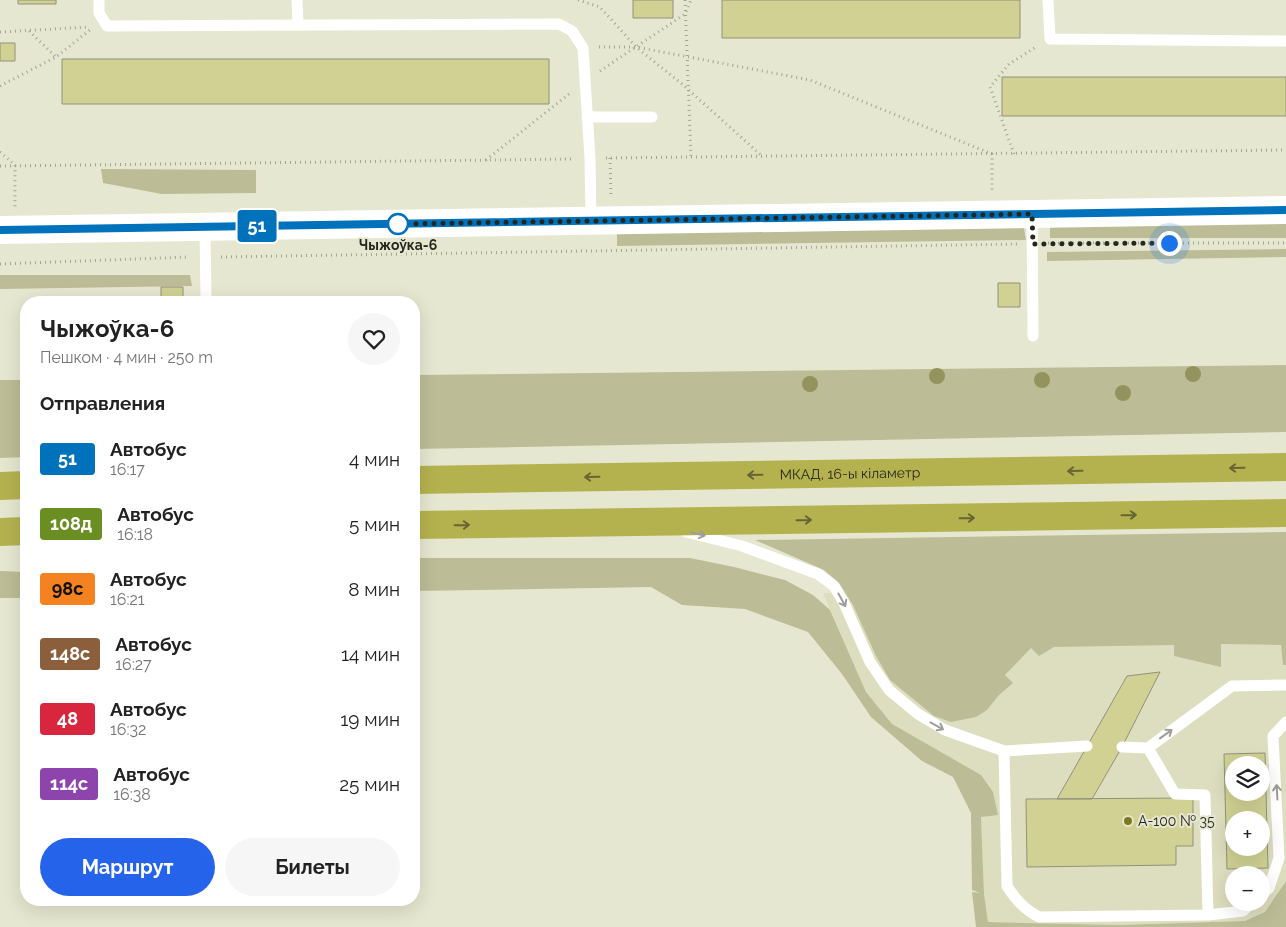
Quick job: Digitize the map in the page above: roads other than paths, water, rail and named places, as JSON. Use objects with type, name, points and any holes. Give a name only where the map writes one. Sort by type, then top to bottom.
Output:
[{"type":"highway","name":"МКАД, 16-ы кіламетр","points":[[420,480],[1286,468]]},
{"type":"highway","points":[[0,486],[20,486]]},
{"type":"highway","points":[[420,525],[1286,513]]},
{"type":"highway","points":[[0,532],[20,531]]},
{"type":"main road","points":[[7,230],[1286,210]]},
{"type":"lane","points":[[99,0],[99,13],[107,26],[559,24],[572,31],[583,48],[590,158],[591,221]]},
{"type":"lane","points":[[297,0],[298,24]]},
{"type":"lane","points":[[1048,0],[1050,39],[1286,41]]},
{"type":"lane","points":[[587,117],[652,117]]},
{"type":"lane","points":[[1032,214],[1033,336]]},
{"type":"lane","points":[[206,227],[206,296]]},
{"type":"lane","points":[[651,522],[742,546],[818,574],[834,586],[844,603],[870,662],[889,690],[918,714],[945,730],[1004,751],[1087,746]]},
{"type":"lane","points":[[1122,747],[1148,748],[1232,686],[1286,685]]},
{"type":"lane","points":[[1270,885],[1279,858],[1273,736],[1286,722]]},
{"type":"lane","points":[[1148,748],[1175,794],[1205,795],[1208,915]]},
{"type":"lane","points":[[1004,751],[1007,886],[1016,901],[1028,911],[1039,917],[1208,915],[1243,911]]},
{"type":"place","name":"Чыжоўка-6","points":[[398,224]]},
{"type":"place","name":"А-100 № 35","points":[[1128,821]]}]
